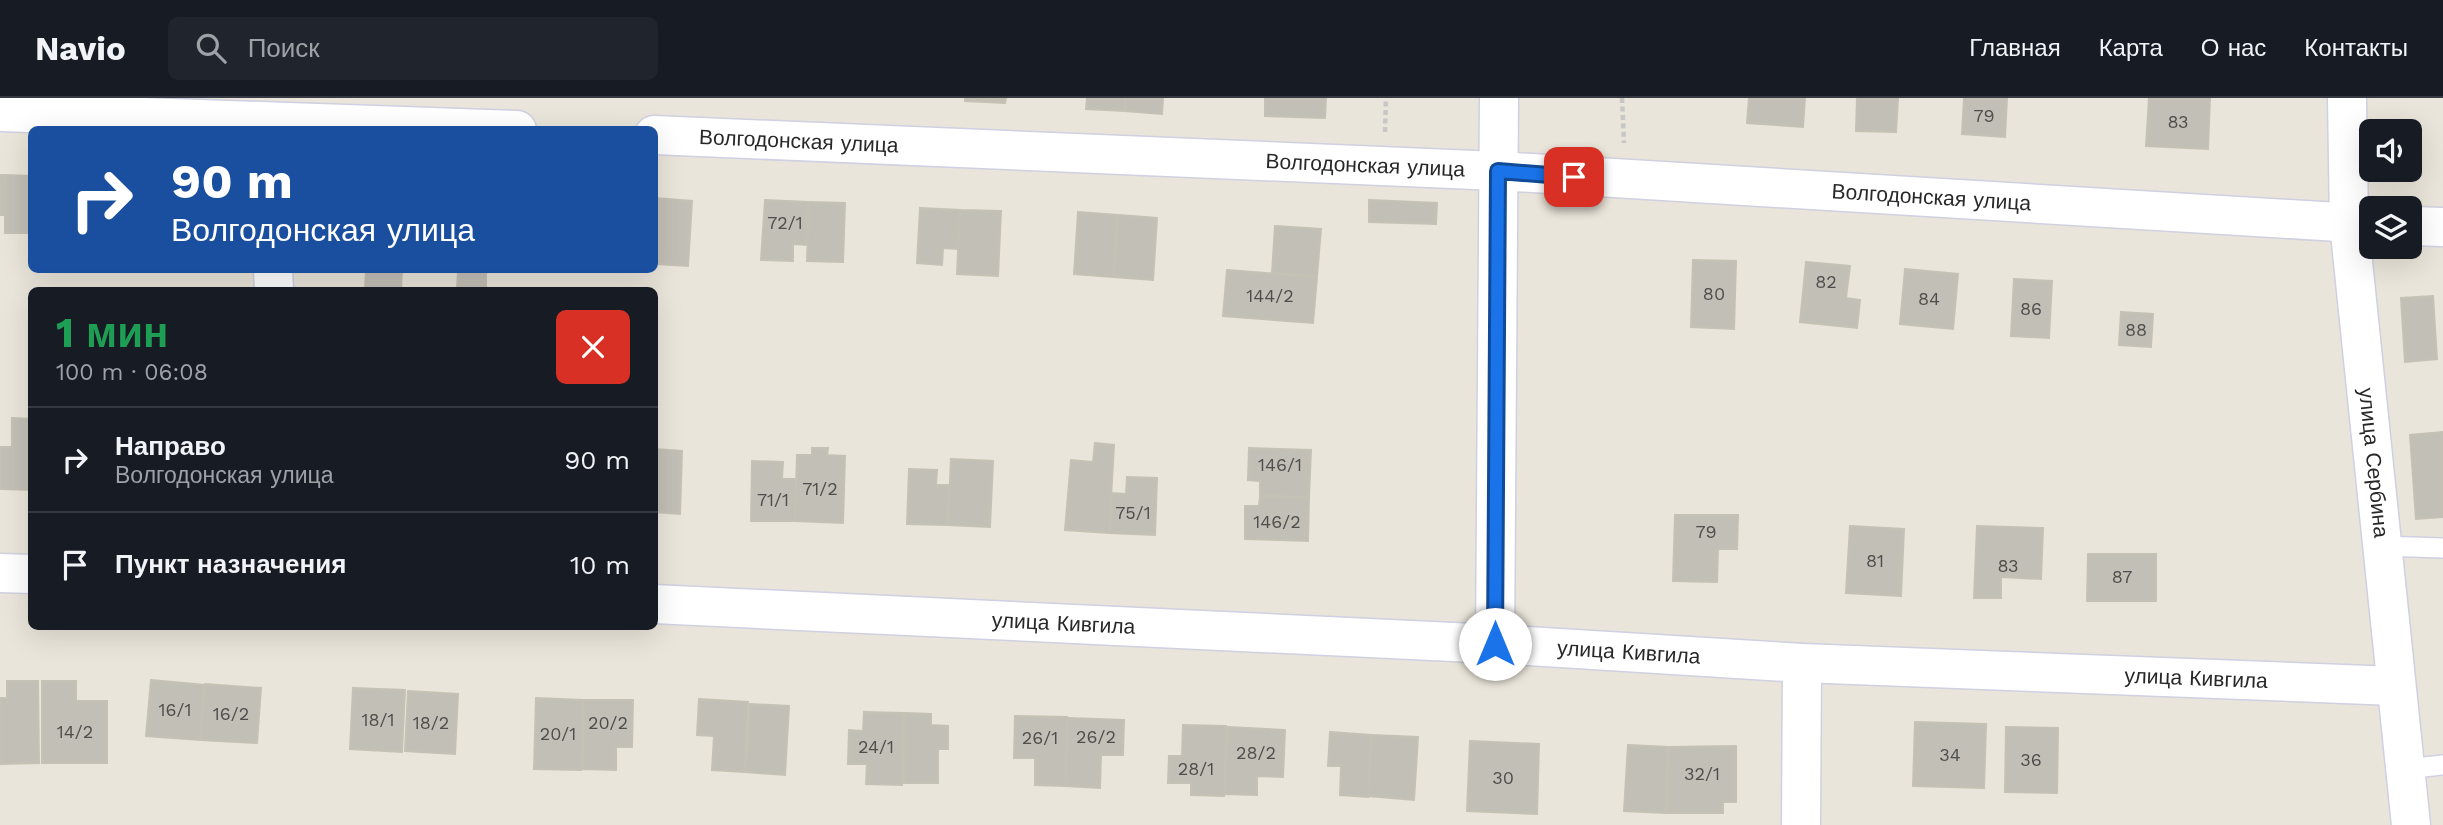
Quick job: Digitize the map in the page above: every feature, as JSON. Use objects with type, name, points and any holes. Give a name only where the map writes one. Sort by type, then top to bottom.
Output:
[{"type":"street","points":[[1495,644],[1499,98]]},
{"type":"street","name":"улица Сербина","points":[[2347,98],[2359,213]]},
{"type":"street","points":[[0,112],[271,126],[494,119]]},
{"type":"street","name":"Волгодонская улица","points":[[658,135],[1498,171],[2359,223]]},
{"type":"street","points":[[2422,226],[2443,227]]},
{"type":"street","name":"улица Сербина","points":[[2362,259],[2380,546],[2412,825]]},
{"type":"street","points":[[0,573],[28,575]]},
{"type":"street","name":"улица Кивгила","points":[[658,604],[1495,644],[1802,663],[2395,686]]},
{"type":"street","points":[[1801,825],[1802,663]]},
{"type":"lane","points":[[2380,546],[2443,548]]},
{"type":"lane","points":[[2405,769],[2443,765]]},
{"type":"building","points":[[965,98],[1006,98],[1005,103],[965,101]]},
{"type":"building","points":[[1087,98],[1125,98],[1124,111],[1086,109]]},
{"type":"building","points":[[1126,98],[1163,98],[1162,114],[1125,111]]},
{"type":"building","points":[[1265,98],[1326,98],[1325,118],[1265,116]]},
{"type":"building","points":[[1749,98],[1805,98],[1803,127],[1747,123]]},
{"type":"building","points":[[1857,98],[1898,98],[1896,132],[1856,131]]},
{"type":"building","points":[[1964,98],[2007,98],[2005,137],[1962,134]]},
{"type":"building","points":[[2149,98],[2210,98],[2208,149],[2146,146]]},
{"type":"building","points":[[0,175],[4,175],[4,214],[0,215]]},
{"type":"building","points":[[5,175],[28,176],[28,233],[5,233]]},
{"type":"building","points":[[658,198],[692,201],[688,266],[658,264]]},
{"type":"building","points":[[765,200],[808,202],[807,245],[793,244],[793,261],[761,260]]},
{"type":"building","points":[[1369,200],[1437,203],[1436,224],[1369,222]]},
{"type":"building","points":[[809,202],[845,203],[843,262],[807,261]]},
{"type":"building","points":[[920,208],[960,210],[958,249],[943,248],[942,265],[917,263]]},
{"type":"building","points":[[960,210],[1001,211],[998,276],[957,274]]},
{"type":"building","points":[[1078,212],[1117,215],[1113,277],[1074,274]]},
{"type":"building","points":[[1118,215],[1157,218],[1153,280],[1114,277]]},
{"type":"building","points":[[1275,226],[1321,229],[1317,276],[1272,273]]},
{"type":"building","points":[[1693,260],[1736,261],[1734,329],[1691,327]]},
{"type":"building","points":[[1806,262],[1850,266],[1846,298],[1860,300],[1857,328],[1800,322]]},
{"type":"building","points":[[1905,269],[1958,274],[1953,329],[1900,324]]},
{"type":"building","points":[[1227,270],[1317,277],[1313,323],[1223,316]]},
{"type":"building","points":[[366,273],[402,273],[401,287],[365,287]]},
{"type":"building","points":[[458,273],[486,273],[486,287],[457,287]]},
{"type":"building","points":[[2014,279],[2052,281],[2049,338],[2011,336]]},
{"type":"building","points":[[2433,296],[2437,359],[2405,362],[2401,298]]},
{"type":"building","points":[[2121,312],[2153,314],[2151,347],[2119,345]]},
{"type":"building","points":[[12,418],[28,419],[28,490],[0,489],[0,447],[12,447]]},
{"type":"building","points":[[2443,432],[2443,517],[2416,519],[2410,435]]},
{"type":"building","points":[[1095,443],[1114,445],[1109,533],[1065,530],[1071,460],[1093,462]]},
{"type":"building","points":[[812,448],[828,448],[827,455],[845,456],[843,523],[795,521],[797,455],[812,455]]},
{"type":"building","points":[[1249,448],[1311,450],[1309,497],[1260,495],[1260,481],[1248,480]]},
{"type":"building","points":[[658,449],[682,451],[680,514],[658,512]]},
{"type":"building","points":[[951,459],[993,461],[990,527],[948,525]]},
{"type":"building","points":[[752,461],[783,462],[782,479],[796,479],[795,521],[751,521]]},
{"type":"building","points":[[909,469],[937,470],[936,485],[949,485],[947,525],[907,524]]},
{"type":"building","points":[[1127,477],[1157,478],[1155,535],[1110,533],[1112,493],[1126,494]]},
{"type":"building","points":[[1260,496],[1309,498],[1308,541],[1245,539],[1245,506],[1259,506]]},
{"type":"building","points":[[1675,515],[1738,515],[1737,549],[1718,549],[1717,582],[1673,581]]},
{"type":"building","points":[[1850,526],[1904,529],[1901,596],[1846,593]]},
{"type":"building","points":[[1977,526],[2043,528],[2041,579],[2001,577],[2001,598],[1974,598]]},
{"type":"building","points":[[2088,554],[2156,554],[2156,601],[2087,601]]},
{"type":"building","points":[[151,680],[204,685],[200,740],[146,736]]},
{"type":"building","points":[[7,681],[38,681],[39,763],[1,764],[0,698],[7,698]]},
{"type":"building","points":[[42,681],[76,681],[76,701],[107,701],[107,763],[42,763]]},
{"type":"building","points":[[205,684],[261,688],[257,743],[201,740]]},
{"type":"building","points":[[353,688],[405,690],[402,752],[350,749]]},
{"type":"building","points":[[408,691],[458,694],[455,754],[405,751]]},
{"type":"building","points":[[536,698],[583,700],[581,770],[534,769]]},
{"type":"building","points":[[699,699],[748,702],[744,772],[712,770],[714,736],[697,735]]},
{"type":"building","points":[[584,700],[633,700],[632,747],[616,747],[616,770],[583,769]]},
{"type":"building","points":[[750,704],[789,706],[785,775],[746,772]]},
{"type":"building","points":[[864,712],[903,713],[902,785],[866,784],[867,764],[848,764],[849,730],[863,731]]},
{"type":"building","points":[[905,713],[931,714],[931,725],[948,726],[948,749],[938,749],[938,783],[904,783]]},
{"type":"building","points":[[1015,716],[1067,717],[1065,786],[1035,785],[1035,758],[1014,758]]},
{"type":"building","points":[[1068,718],[1124,720],[1123,755],[1101,755],[1100,788],[1066,786]]},
{"type":"building","points":[[1915,722],[1986,724],[1984,788],[1913,786]]},
{"type":"building","points":[[1183,725],[1226,726],[1224,796],[1191,795],[1191,783],[1168,783],[1169,756],[1182,756]]},
{"type":"building","points":[[1228,727],[1285,730],[1283,777],[1257,776],[1257,795],[1225,794]]},
{"type":"building","points":[[2006,727],[2058,728],[2057,793],[2005,792]]},
{"type":"building","points":[[1330,732],[1371,735],[1368,797],[1340,795],[1341,766],[1328,766]]},
{"type":"building","points":[[1372,735],[1418,737],[1414,800],[1368,796]]},
{"type":"building","points":[[1470,741],[1539,744],[1537,814],[1467,811]]},
{"type":"building","points":[[1628,745],[1668,747],[1665,813],[1624,811]]},
{"type":"building","points":[[1736,746],[1736,802],[1723,802],[1723,813],[1667,813],[1669,747]]},
{"type":"route","points":[[1495,644],[1498,171],[1574,177]]}]
